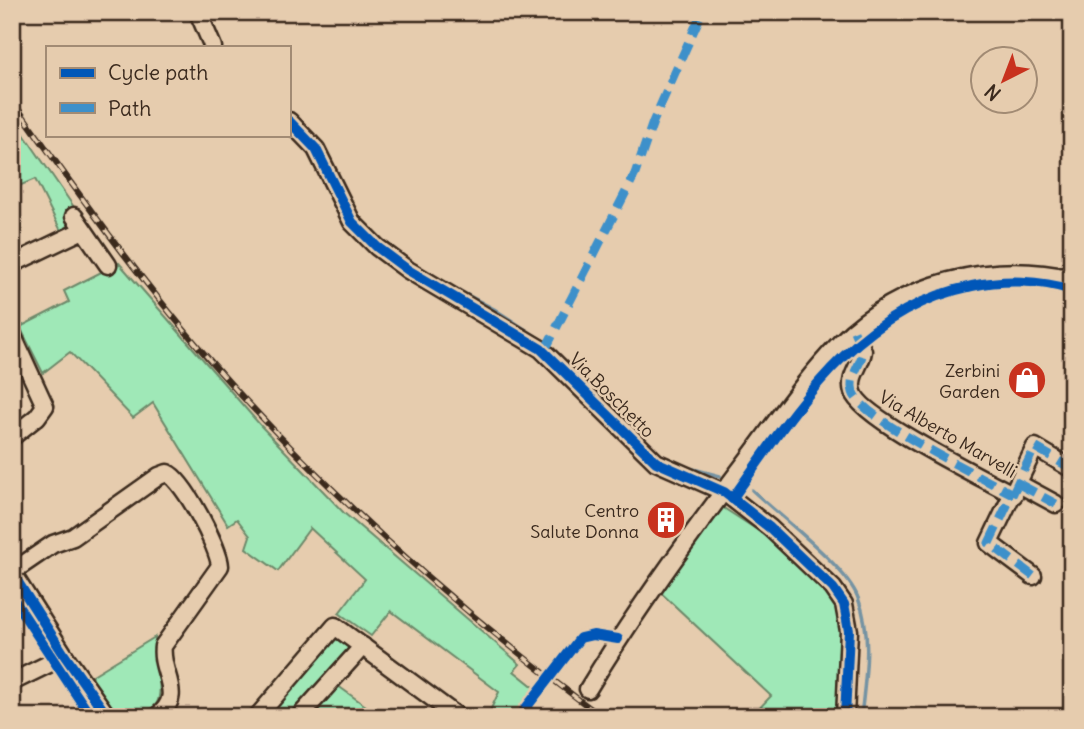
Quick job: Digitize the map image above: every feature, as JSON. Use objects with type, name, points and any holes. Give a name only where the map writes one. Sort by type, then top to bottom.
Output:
[{"type":"street","points":[[198,12],[213,46]]},
{"type":"street","name":"Via Boschetto","points":[[290,122],[316,149],[352,222],[377,247],[408,270],[541,349],[660,464],[724,492],[770,528],[842,599],[848,621],[850,653],[845,717]]},
{"type":"street","points":[[12,264],[78,223],[108,265]]},
{"type":"street","points":[[589,689],[655,583],[816,370],[854,331],[896,302],[955,279],[1015,272],[1072,279]]},
{"type":"street","name":"Via Alberto Marvelli","points":[[854,331],[863,351],[852,379],[853,391],[859,403],[905,434],[1016,490],[1056,505]]},
{"type":"street","points":[[12,334],[44,402],[44,410],[12,437]]},
{"type":"street","name":"Via Alberto Marvelli","points":[[1033,576],[989,543],[1035,447],[1072,469]]},
{"type":"street","points":[[108,717],[65,656],[12,572],[53,544],[73,537],[167,473],[175,477],[200,517],[218,555],[220,566],[163,646],[171,699],[167,709],[156,717]]},
{"type":"street","points":[[257,717],[335,626],[458,717]]},
{"type":"street","points":[[299,717],[363,646]]},
{"type":"street","points":[[12,682],[65,656]]},
{"type":"green space","points":[[12,117],[76,210],[65,219],[69,227],[61,231],[35,179],[12,189]]},
{"type":"green space","points":[[119,263],[261,426],[344,513],[520,664],[514,671],[535,688],[516,717],[487,717],[499,692],[391,611],[371,636],[339,613],[365,579],[310,528],[278,571],[246,548],[250,536],[237,519],[228,525],[153,403],[133,418],[70,352],[43,373],[20,327],[69,302],[64,291]]},
{"type":"green space","points":[[722,507],[765,535],[834,600],[842,631],[837,717],[751,717],[771,696],[658,590],[716,510]]},
{"type":"green space","points":[[334,634],[352,646],[287,717],[263,717]]},
{"type":"green space","points":[[155,637],[159,683],[156,704],[149,711],[115,717],[88,678]]},
{"type":"green space","points":[[334,683],[381,717],[305,717]]},
{"type":"waterway","points":[[441,281],[494,309],[543,341]]},
{"type":"waterway","points":[[686,467],[720,476]]},
{"type":"waterway","points":[[752,490],[840,571],[858,598],[867,642],[861,717]]},
{"type":"railway","points":[[12,100],[149,286],[208,358],[281,437],[413,564],[505,642],[602,717]]},
{"type":"marked path","points":[[544,352],[635,174],[653,122],[702,12]]},
{"type":"marked path","points":[[854,331],[863,351],[852,386],[861,403],[899,432],[1014,495]]},
{"type":"marked path","points":[[1033,576],[989,543],[1035,447],[1072,469]]},
{"type":"marked path","points":[[1019,484],[1056,504]]},
{"type":"cycle path","points":[[290,122],[316,149],[352,222],[377,247],[408,270],[541,349],[656,462],[724,492],[770,528],[833,588],[844,604],[849,631],[845,717]]},
{"type":"cycle path","points":[[732,499],[780,431],[832,367],[862,340],[894,317],[931,298],[984,284],[1035,282],[1072,290]]},
{"type":"cycle path","points":[[12,573],[108,717]]},
{"type":"cycle path","points":[[12,597],[91,717]]},
{"type":"cycle path","points":[[519,717],[580,638],[593,635],[618,639]]},
{"type":"place","name":"Zerbini Garden","points":[[1027,380]]},
{"type":"place","name":"Centro Salute Donna","points":[[666,520]]}]
